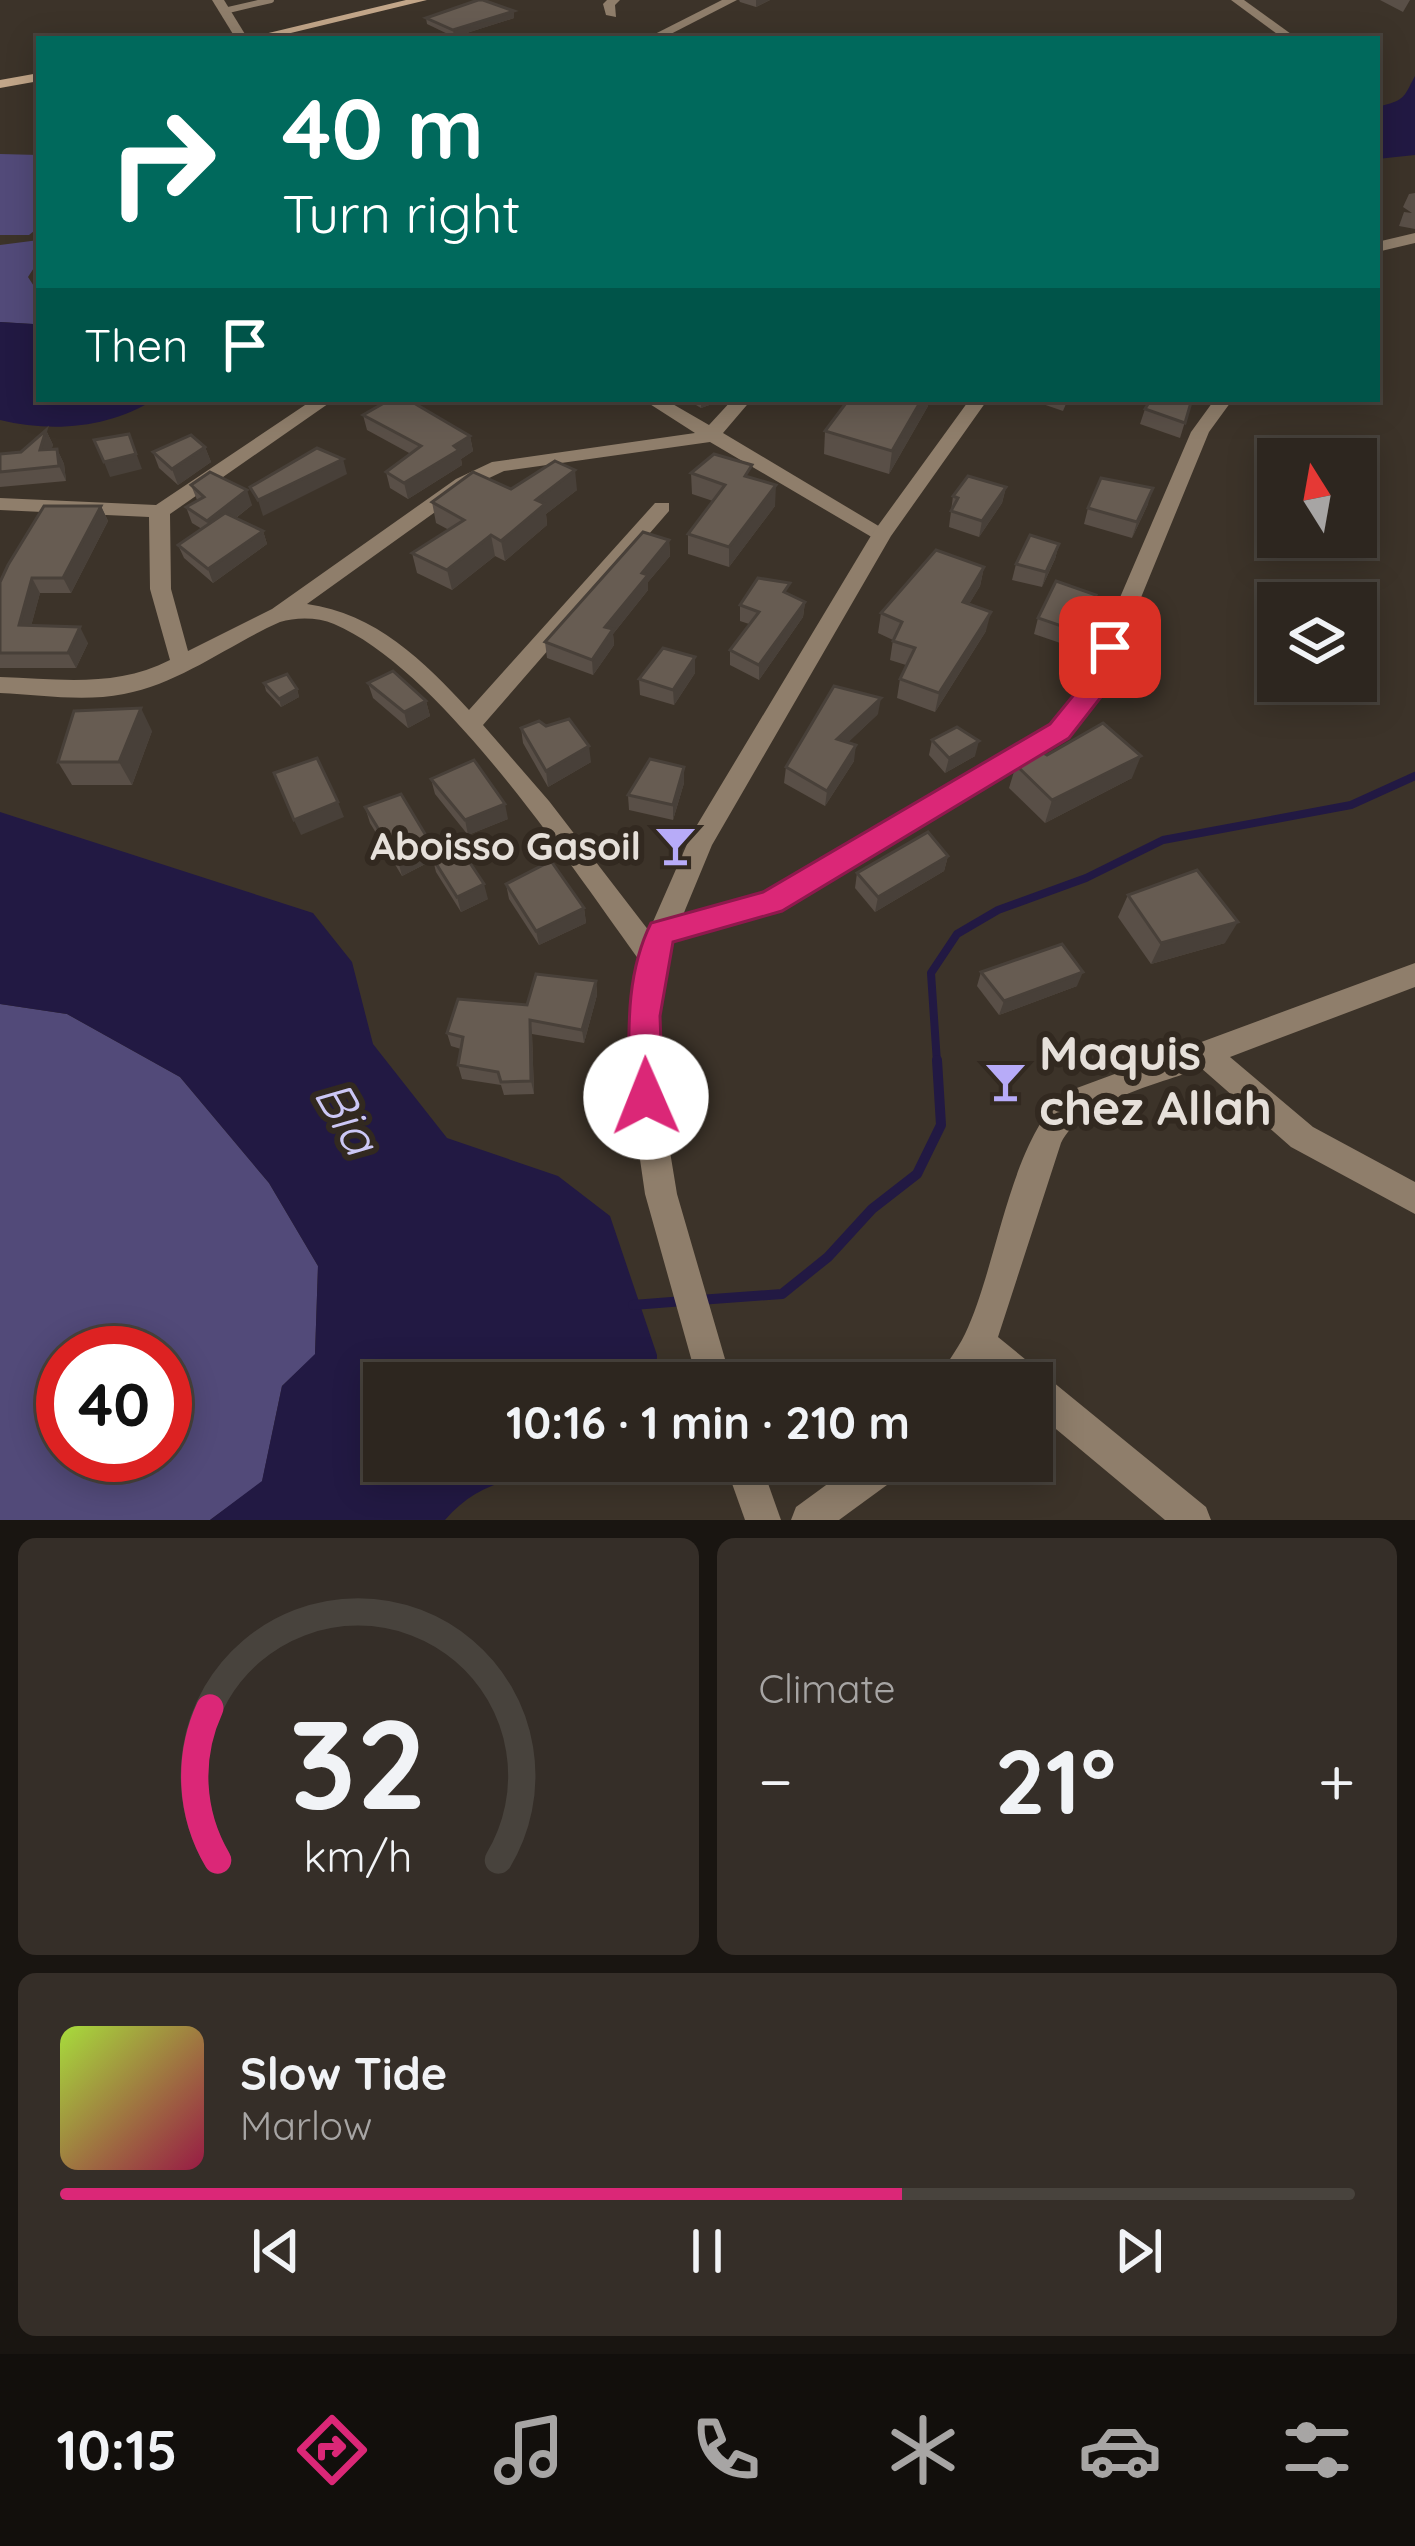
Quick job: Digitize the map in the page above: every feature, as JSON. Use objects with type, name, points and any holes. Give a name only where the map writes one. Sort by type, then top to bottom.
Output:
[{"type":"main road","points":[[259,36],[421,0]]},
{"type":"main road","points":[[0,84],[36,78]]},
{"type":"street","points":[[695,0],[724,3]]},
{"type":"street","points":[[1237,0],[1288,36]]},
{"type":"street","points":[[657,36],[724,3]]},
{"type":"street","points":[[221,5],[244,36]]},
{"type":"street","points":[[1380,246],[1415,238]]},
{"type":"street","points":[[0,505],[160,511],[322,402]]},
{"type":"street","points":[[656,402],[882,534]]},
{"type":"street","points":[[0,685],[130,684],[183,664],[274,616],[463,482],[499,466],[710,436],[739,402]]},
{"type":"street","points":[[709,1362],[661,1194],[646,1097],[644,1016],[657,944],[700,842],[882,534],[977,402]]},
{"type":"street","points":[[657,944],[771,903],[1059,731],[1092,690],[1200,432],[1222,402]]},
{"type":"street","points":[[472,722],[662,507]]},
{"type":"street","points":[[160,511],[156,538],[167,634],[183,664]]},
{"type":"street","points":[[274,616],[300,609],[326,611],[358,627],[472,722],[657,944]]},
{"type":"street","points":[[967,1362],[979,1343],[1058,1118],[1076,1102],[1415,975]]},
{"type":"street","points":[[1203,1052],[1302,1137],[1415,1199]]},
{"type":"street","points":[[979,1343],[1002,1362]]},
{"type":"street","points":[[1053,1404],[1193,1520]]},
{"type":"street","points":[[749,1482],[763,1520]]},
{"type":"street","points":[[809,1520],[861,1482]]},
{"type":"lane","points":[[221,5],[271,0]]},
{"type":"shaded area","points":[[0,154],[36,155],[36,229],[29,235],[0,235]]},
{"type":"shaded area","points":[[36,240],[36,265],[28,277],[36,289],[33,324],[0,322],[0,245]]},
{"type":"shaded area","points":[[0,1004],[67,1014],[180,1077],[269,1183],[318,1266],[315,1355],[282,1386],[262,1482],[210,1520],[0,1520]]},
{"type":"water","points":[[1415,76],[1415,155],[1380,159],[1380,106],[1402,97]]},
{"type":"water","points":[[0,322],[36,322],[36,402],[150,402],[119,416],[80,425],[0,420]]},
{"type":"water","name":"Bia","points":[[0,812],[313,913],[352,962],[373,1044],[447,1138],[558,1176],[610,1216],[657,1362],[363,1362],[363,1482],[502,1482],[480,1491],[445,1520],[210,1520],[262,1481],[282,1386],[315,1354],[318,1266],[269,1183],[180,1077],[67,1014],[0,1004]]},
{"type":"building","points":[[478,0],[514,11],[453,30],[426,18]]},
{"type":"building","points":[[386,402],[412,402],[470,436],[454,446],[459,450],[404,483],[386,472],[421,446],[363,415]]},
{"type":"building","points":[[847,402],[920,402],[892,451],[825,431]]},
{"type":"building","points":[[1149,402],[1191,402],[1185,423],[1145,409]]},
{"type":"building","points":[[46,430],[40,450],[57,449],[59,466],[0,472],[0,454],[21,452]]},
{"type":"building","points":[[129,434],[136,454],[104,462],[94,440]]},
{"type":"building","points":[[191,435],[205,447],[172,469],[153,452]]},
{"type":"building","points":[[317,448],[343,459],[258,500],[250,487]]},
{"type":"building","points":[[714,454],[752,465],[745,476],[776,485],[729,547],[688,534],[725,485],[691,473]]},
{"type":"building","points":[[555,461],[575,470],[536,500],[545,504],[501,541],[491,535],[447,570],[412,553],[464,520],[432,502],[473,472],[511,489]]},
{"type":"building","points":[[210,472],[247,490],[207,521],[186,507],[204,497],[191,485]]},
{"type":"building","points":[[968,476],[1006,487],[982,521],[951,511],[958,498],[953,496]]},
{"type":"building","points":[[1101,478],[1153,488],[1137,522],[1088,508]]},
{"type":"building","points":[[44,506],[101,506],[63,578],[32,578],[19,625],[80,627],[68,653],[0,653],[0,582]]},
{"type":"building","points":[[225,513],[263,531],[208,569],[178,545]]},
{"type":"building","points":[[643,532],[669,540],[642,573],[648,575],[605,627],[613,629],[592,660],[545,642]]},
{"type":"building","points":[[1030,535],[1059,544],[1046,572],[1016,564]]},
{"type":"building","points":[[936,550],[984,567],[963,602],[991,612],[939,693],[900,679],[915,648],[893,641],[902,622],[881,613]]},
{"type":"building","points":[[758,578],[790,583],[784,592],[805,602],[759,665],[730,650],[759,612],[740,605]]},
{"type":"building","points":[[1056,581],[1096,595],[1073,630],[1038,618]]},
{"type":"building","points":[[663,648],[695,657],[673,690],[639,679]]},
{"type":"building","points":[[393,671],[426,701],[404,712],[368,683]]},
{"type":"building","points":[[287,674],[297,689],[279,699],[264,683]]},
{"type":"building","points":[[834,686],[881,698],[837,739],[856,745],[827,791],[786,767]]},
{"type":"building","points":[[141,708],[119,762],[58,762],[74,711]]},
{"type":"building","points":[[569,719],[589,746],[546,771],[521,728]]},
{"type":"building","points":[[1103,723],[1141,756],[1052,800],[1016,765],[1040,751],[1047,755]]},
{"type":"building","points":[[957,727],[979,741],[949,758],[932,740]]},
{"type":"building","points":[[317,758],[338,802],[294,820],[274,773]]},
{"type":"building","points":[[650,759],[684,767],[673,805],[628,795]]},
{"type":"building","points":[[474,760],[505,804],[465,820],[431,779]]},
{"type":"building","points":[[401,794],[431,844],[398,861],[365,807]]},
{"type":"building","points":[[928,832],[948,856],[878,897],[857,873]]},
{"type":"building","points":[[458,845],[484,884],[457,897],[432,857]]},
{"type":"building","points":[[551,861],[584,908],[536,931],[506,884]]},
{"type":"building","points":[[1197,870],[1238,922],[1161,943],[1128,895]]},
{"type":"building","points":[[1062,944],[1083,972],[1004,1001],[981,972]]},
{"type":"building","points":[[536,974],[596,981],[582,1030],[530,1020],[531,1081],[501,1082],[498,1072],[458,1065],[463,1037],[447,1033],[458,999],[527,1005]]},
{"type":"waterway","points":[[937,1063],[931,973],[957,934],[998,910],[1086,878],[1163,840],[1351,805],[1415,776]]},
{"type":"waterway","points":[[699,1300],[782,1294],[828,1257],[872,1209],[917,1174],[941,1125],[937,1060]]},
{"type":"waterway","points":[[633,1305],[684,1301]]},
{"type":"place","name":"Aboisso Gasoil","points":[[675,846]]},
{"type":"place","name":"Maquis chez Allah","points":[[1005,1081]]},
{"type":"route","points":[[646,1097],[644,1016],[652,956],[662,932],[771,903],[1059,731],[1092,690],[1110,647]]}]
